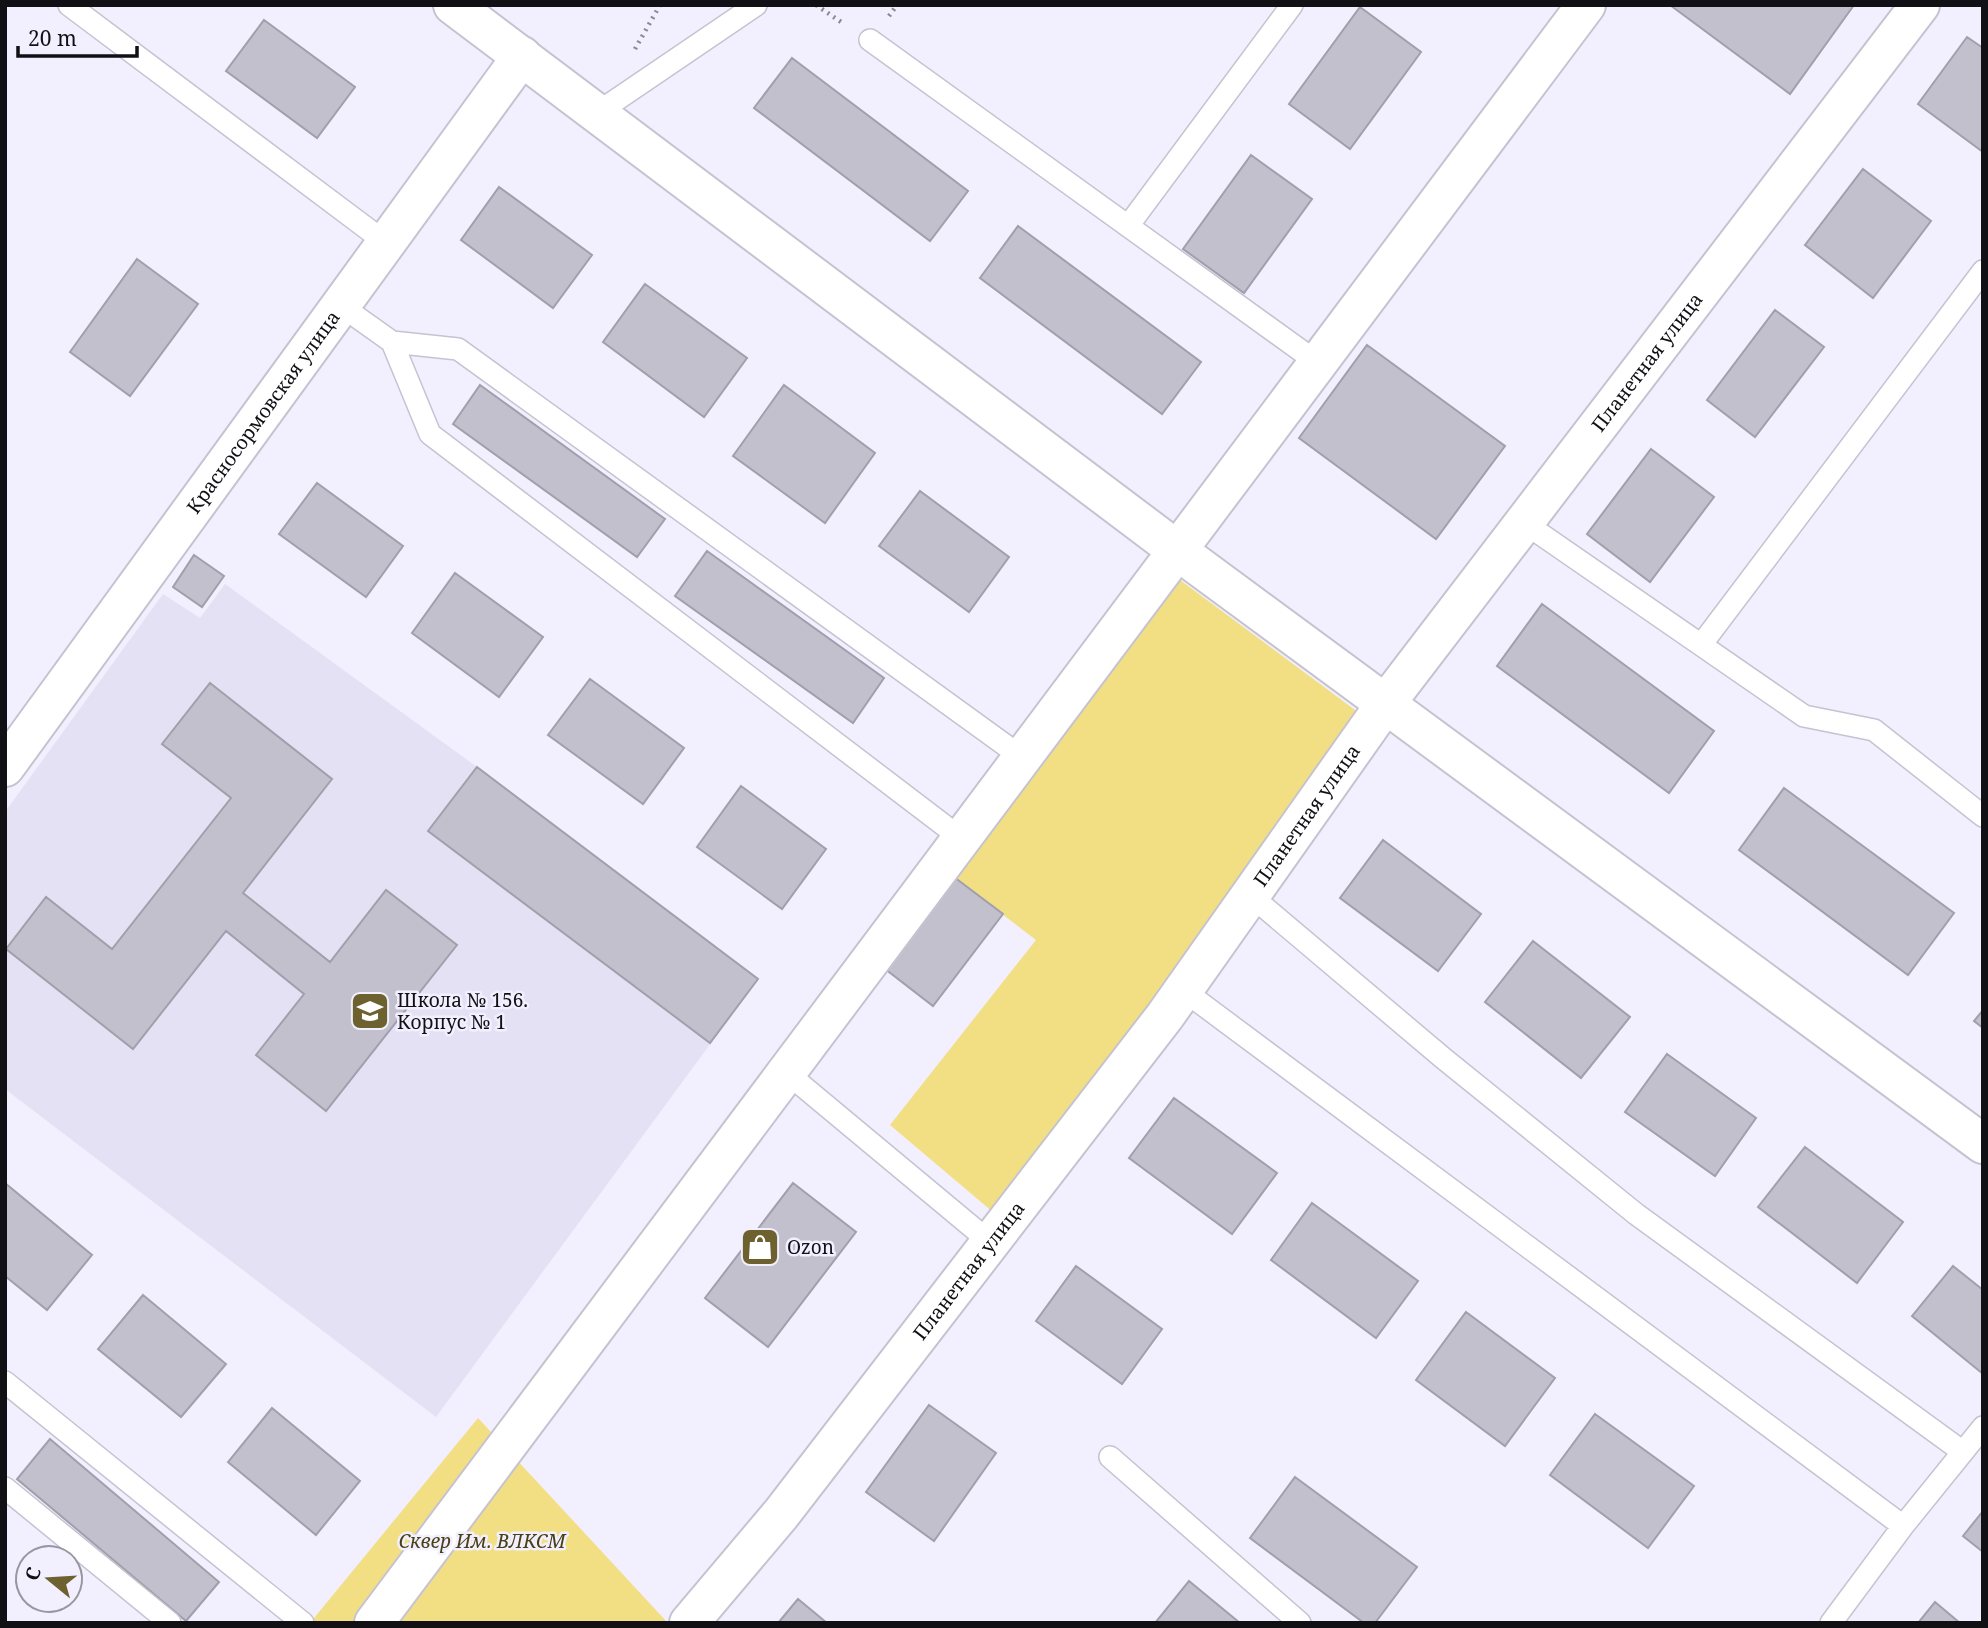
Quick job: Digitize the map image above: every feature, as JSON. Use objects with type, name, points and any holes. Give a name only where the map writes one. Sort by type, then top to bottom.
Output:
[{"type":"street","points":[[453,5],[1178,551],[1983,1144]]},
{"type":"street","points":[[374,1623],[1586,5]]},
{"type":"street","name":"Планетная улица","points":[[689,1623],[781,1514],[1183,990],[1386,703],[1920,5]]},
{"type":"street","name":"Красносормовская улица","points":[[5,767],[522,56]]},
{"type":"lane","points":[[69,5],[385,242]]},
{"type":"lane","points":[[597,113],[756,5]]},
{"type":"lane","points":[[1128,226],[1292,5]]},
{"type":"lane","points":[[870,40],[1318,363]]},
{"type":"lane","points":[[1701,645],[1983,271]]},
{"type":"lane","points":[[340,304],[392,342],[458,349],[1023,758]]},
{"type":"lane","points":[[392,342],[430,434],[962,839]]},
{"type":"lane","points":[[1523,522],[1804,716],[1874,730],[1983,816]]},
{"type":"lane","points":[[1250,895],[1443,1058],[1636,1214],[1963,1452]]},
{"type":"lane","points":[[1183,990],[1903,1525]]},
{"type":"lane","points":[[787,1073],[990,1242]]},
{"type":"lane","points":[[5,1382],[303,1623]]},
{"type":"lane","points":[[1832,1623],[1903,1525],[1983,1427]]},
{"type":"lane","points":[[1110,1457],[1300,1623]]},
{"type":"lane","points":[[5,1488],[170,1623]]},
{"type":"shaded area","name":"Школа № 156. Корпус № 1","points":[[225,584],[477,767],[758,979],[436,1417],[5,1089],[5,812],[163,594],[200,618]]},
{"type":"green space","points":[[1176,577],[1359,713],[1141,1020],[994,1213],[890,1125],[1036,940],[950,874]]},
{"type":"green space","name":"Сквер Им. ВЛКСМ","points":[[478,1418],[667,1622],[666,1623],[310,1623]]},
{"type":"building","points":[[1670,5],[1854,5],[1790,94]]},
{"type":"building","points":[[1360,7],[1421,52],[1350,149],[1289,104]]},
{"type":"building","points":[[264,20],[355,87],[317,138],[226,71]]},
{"type":"building","points":[[1967,37],[1983,48],[1983,152],[1918,104]]},
{"type":"building","points":[[792,58],[968,191],[930,241],[754,108]]},
{"type":"building","points":[[1251,155],[1312,199],[1244,293],[1183,249]]},
{"type":"building","points":[[1863,169],[1931,221],[1873,298],[1805,245]]},
{"type":"building","points":[[499,187],[592,255],[553,308],[461,240]]},
{"type":"building","points":[[1018,226],[1201,362],[1162,414],[980,278]]},
{"type":"building","points":[[137,259],[198,304],[130,396],[70,352]]},
{"type":"building","points":[[645,284],[747,358],[704,417],[603,342]]},
{"type":"building","points":[[1775,310],[1824,347],[1755,437],[1707,400]]},
{"type":"building","points":[[1367,345],[1505,446],[1436,539],[1299,438]]},
{"type":"building","points":[[480,385],[665,519],[637,557],[453,424]]},
{"type":"building","points":[[784,385],[875,453],[825,523],[733,456]]},
{"type":"building","points":[[1651,449],[1714,497],[1650,582],[1587,534]]},
{"type":"building","points":[[317,483],[403,546],[366,597],[279,534]]},
{"type":"building","points":[[920,491],[1009,557],[969,612],[879,546]]},
{"type":"building","points":[[707,551],[884,678],[853,723],[675,596]]},
{"type":"building","points":[[194,555],[224,576],[202,607],[173,587]]},
{"type":"building","points":[[455,573],[543,637],[499,697],[412,633]]},
{"type":"building","points":[[1542,604],[1714,731],[1669,793],[1497,666]]},
{"type":"building","points":[[590,679],[684,748],[643,804],[548,735]]},
{"type":"building","points":[[210,683],[332,779],[243,893],[330,962],[386,890],[457,945],[326,1111],[256,1055],[304,994],[226,931],[133,1049],[6,949],[46,897],[112,949],[231,798],[162,744]]},
{"type":"building","points":[[477,767],[758,979],[710,1043],[428,831]]},
{"type":"building","points":[[741,786],[826,849],[782,909],[697,847]]},
{"type":"building","points":[[1784,788],[1954,913],[1908,975],[1739,850]]},
{"type":"building","points":[[1383,840],[1481,914],[1438,971],[1340,898]]},
{"type":"building","points":[[950,874],[1003,914],[933,1006],[880,965]]},
{"type":"building","points":[[1533,941],[1630,1017],[1581,1078],[1485,1002]]},
{"type":"building","points":[[1983,1010],[1983,1028],[1974,1021]]},
{"type":"building","points":[[1667,1054],[1756,1118],[1715,1176],[1625,1112]]},
{"type":"building","points":[[1174,1098],[1277,1173],[1232,1234],[1129,1158]]},
{"type":"building","points":[[1805,1147],[1903,1222],[1857,1283],[1758,1207]]},
{"type":"building","points":[[5,1183],[92,1255],[47,1310],[5,1276]]},
{"type":"building","points":[[793,1183],[856,1232],[768,1347],[705,1298]]},
{"type":"building","points":[[1312,1203],[1418,1281],[1376,1338],[1271,1260]]},
{"type":"building","points":[[1076,1266],[1162,1329],[1122,1384],[1036,1321]]},
{"type":"building","points":[[1953,1266],[1983,1290],[1983,1374],[1912,1316]]},
{"type":"building","points":[[143,1295],[226,1364],[181,1417],[98,1349]]},
{"type":"building","points":[[1466,1312],[1555,1378],[1505,1446],[1416,1380]]},
{"type":"building","points":[[929,1405],[996,1453],[934,1541],[866,1492]]},
{"type":"building","points":[[272,1408],[360,1481],[316,1535],[228,1462]]},
{"type":"building","points":[[1595,1414],[1694,1486],[1648,1548],[1550,1475]]},
{"type":"building","points":[[50,1439],[219,1582],[186,1621],[17,1479]]},
{"type":"building","points":[[1295,1477],[1417,1567],[1375,1623],[1364,1623],[1250,1538]]},
{"type":"building","points":[[1983,1511],[1983,1552],[1963,1536]]},
{"type":"building","points":[[1189,1581],[1240,1623],[1155,1623]]},
{"type":"building","points":[[798,1599],[827,1623],[778,1623]]},
{"type":"building","points":[[1935,1602],[1960,1623],[1918,1623]]},
{"type":"place","name":"Школа № 156. Корпус № 1","points":[[370,1011]]},
{"type":"place","name":"Ozon","points":[[760,1247]]}]
